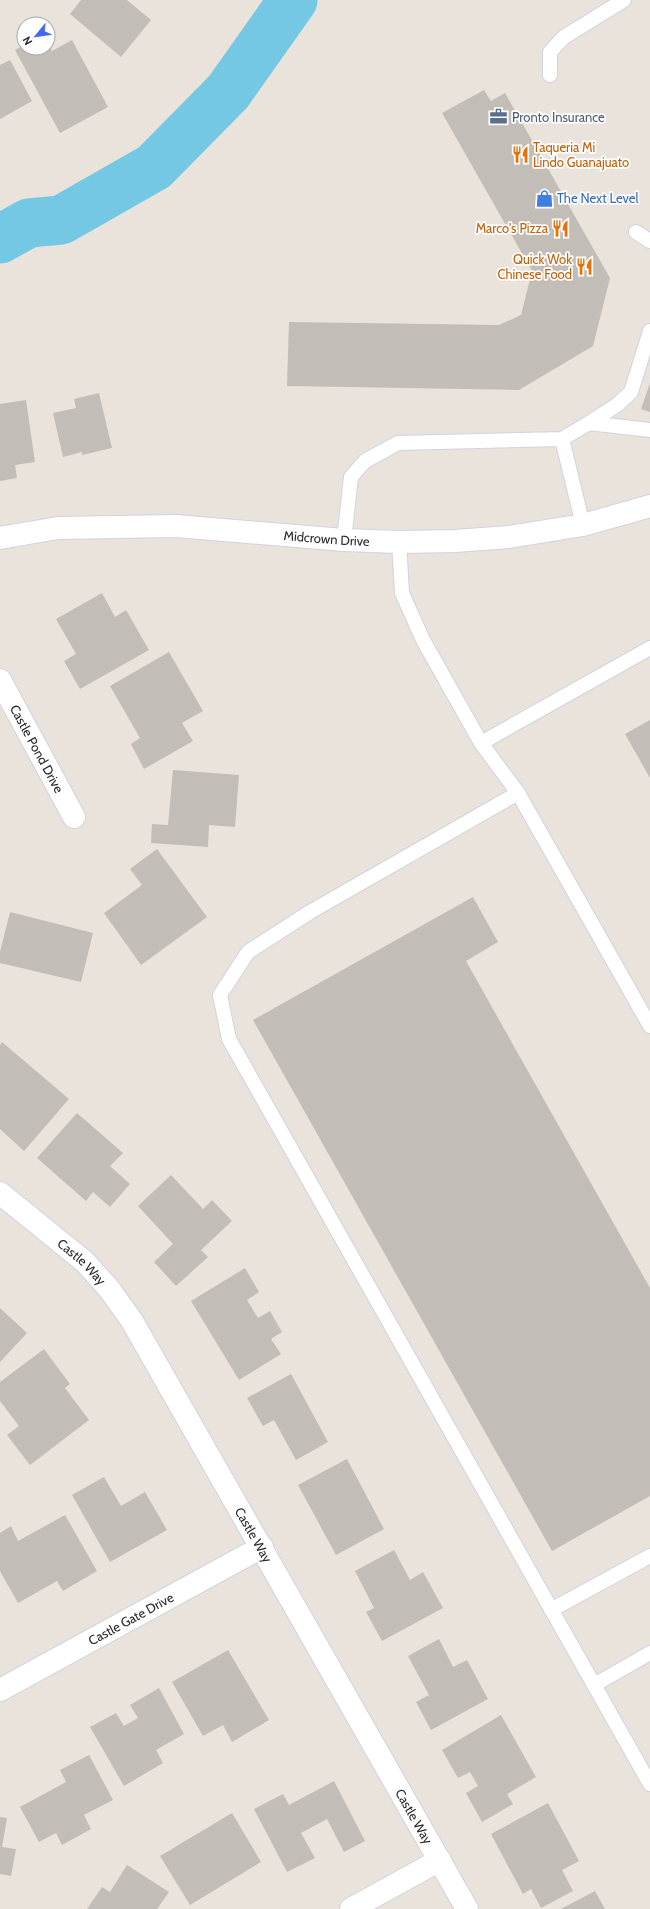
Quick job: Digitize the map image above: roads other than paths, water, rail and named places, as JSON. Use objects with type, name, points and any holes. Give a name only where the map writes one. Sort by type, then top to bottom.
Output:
[{"type":"street","name":"Midcrown Drive","points":[[0,538],[58,528],[176,526],[344,540],[399,542],[455,541],[509,537],[583,525],[650,506]]},
{"type":"street","name":"Castle Pond Drive","points":[[0,680],[74,817]]},
{"type":"street","name":"Castle Way","points":[[0,1192],[84,1262],[110,1290],[128,1315],[262,1547],[467,1909]]},
{"type":"street","name":"Castle Gate Drive","points":[[0,1690],[262,1547]]},
{"type":"street","points":[[351,1909],[440,1860]]},
{"type":"lane","points":[[550,74],[550,52],[564,37],[624,0]]},
{"type":"lane","points":[[636,232],[650,241]]},
{"type":"lane","points":[[344,540],[351,477],[365,461],[398,443],[562,439],[617,405],[631,392],[650,331]]},
{"type":"lane","points":[[589,423],[650,430]]},
{"type":"lane","points":[[562,439],[583,525]]},
{"type":"lane","points":[[399,542],[402,593],[423,640],[482,742],[518,793],[650,1026]]},
{"type":"lane","points":[[482,742],[650,648]]},
{"type":"lane","points":[[518,793],[310,912],[248,952],[220,995],[229,1039],[550,1610],[650,1784]]},
{"type":"lane","points":[[550,1610],[650,1556]]},
{"type":"lane","points":[[594,1685],[650,1653]]},
{"type":"waterway","points":[[0,239],[29,223],[61,220],[154,167],[228,92],[293,0]]},
{"type":"place","name":"Pronto Insurance","points":[[499,117]]},
{"type":"place","name":"Taqueria Mi Lindo Guanajuato","points":[[520,154]]},
{"type":"place","name":"The Next Level","points":[[544,198]]},
{"type":"place","name":"Marco's Pizza","points":[[561,228]]},
{"type":"place","name":"Quick Wok Chinese Food","points":[[585,266]]}]
